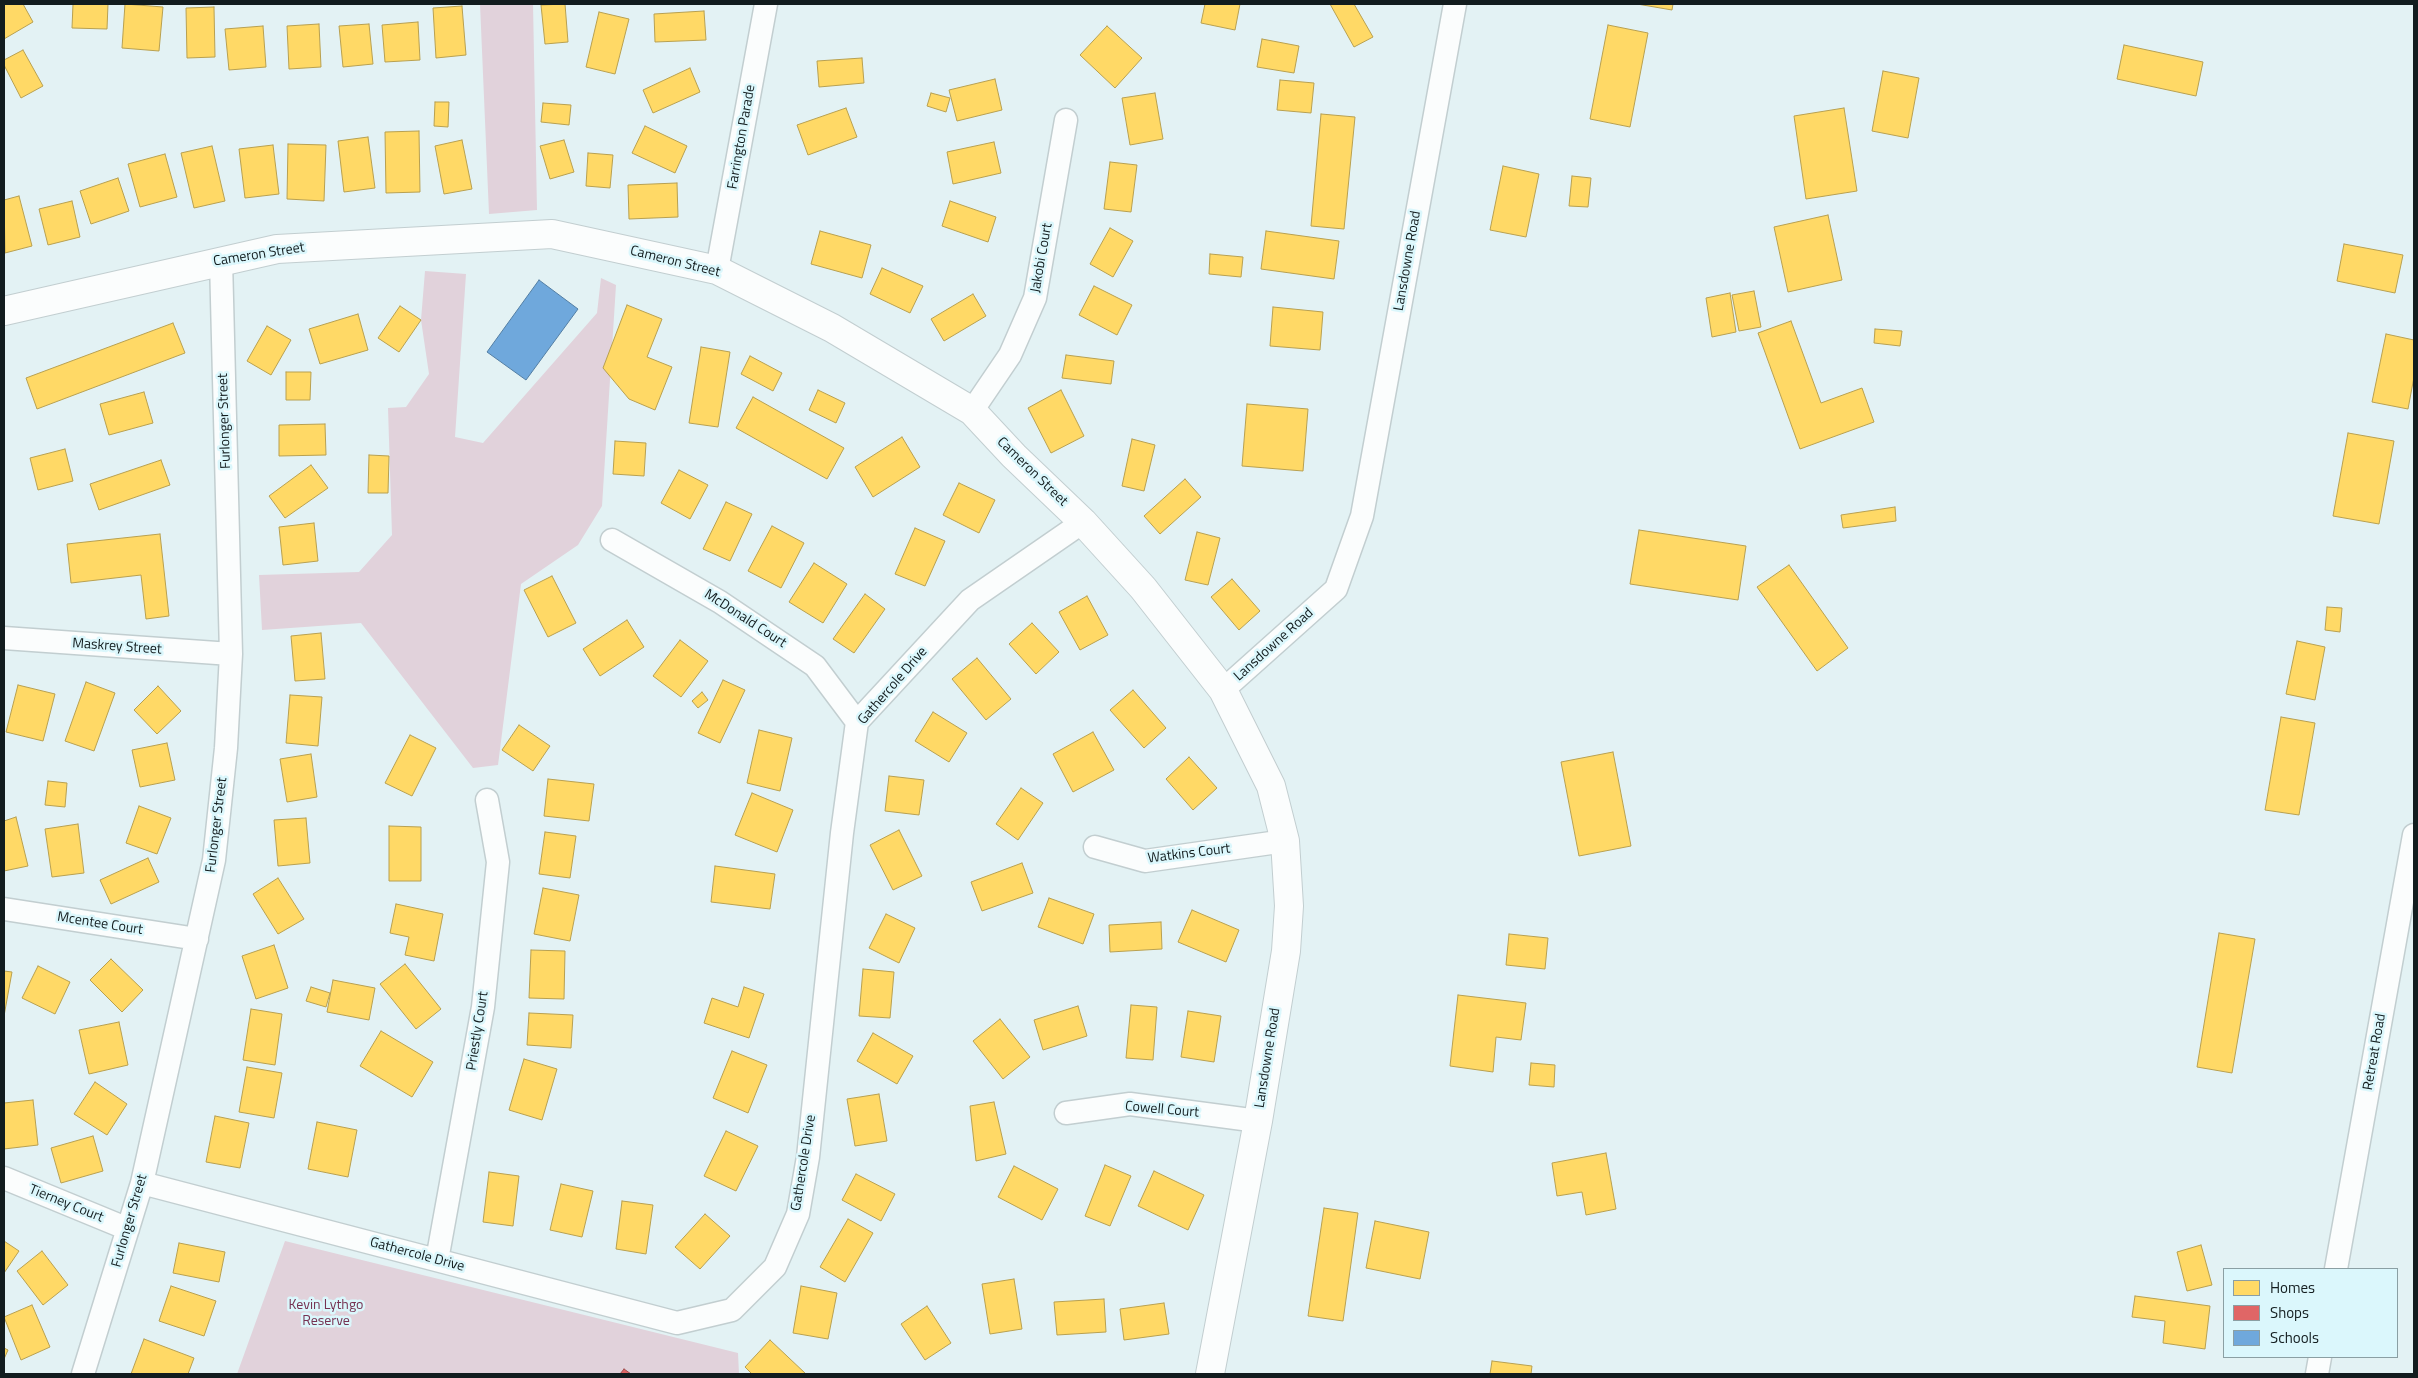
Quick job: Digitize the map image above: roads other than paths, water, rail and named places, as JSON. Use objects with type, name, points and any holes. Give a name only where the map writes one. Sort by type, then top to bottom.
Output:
[{"type":"street","name":"Farrington Parade","points":[[717,270],[766,4]]},
{"type":"street","name":"Lansdowne Road","points":[[1210,1374],[1258,1121],[1286,951],[1289,906],[1285,841],[1271,786],[1224,690],[1336,590],[1362,516],[1455,4]]},
{"type":"street","name":"Jakobi Court","points":[[972,411],[1010,355],[1035,298],[1066,120]]},
{"type":"street","name":"Cameron Street","points":[[4,311],[221,260],[277,250],[552,234],[717,270],[832,328],[972,411],[1014,456],[1083,522],[1143,588],[1224,690]]},
{"type":"street","name":"Furlonger Street","points":[[83,1374],[142,1183],[214,860],[226,748],[231,654],[221,260]]},
{"type":"street","name":"Gathercole Drive","points":[[142,1183],[677,1323],[732,1310],[775,1266],[798,1214],[808,1157],[841,843],[857,722],[970,600],[1083,522]]},
{"type":"street","name":"McDonald Court","points":[[612,540],[720,602],[815,666],[857,722]]},
{"type":"street","name":"Maskrey Street","points":[[4,638],[231,654]]},
{"type":"street","name":"Priestly Court","points":[[437,1260],[484,1007],[498,862],[487,800]]},
{"type":"street","name":"Retreat Road","points":[[2336,1268],[2414,835]]},
{"type":"street","name":"Watkins Court","points":[[1095,847],[1145,861],[1285,841]]},
{"type":"street","name":"Mcentee Court","points":[[4,909],[197,939]]},
{"type":"street","name":"Cowell Court","points":[[1066,1113],[1130,1104],[1258,1121]]},
{"type":"street","name":"Tierney Court","points":[[4,1178],[128,1229]]},
{"type":"street","points":[[2316,1374],[2320,1358]]},
{"type":"park label","name":"Kevin Lythgo Reserve","points":[[326,1314]]}]
